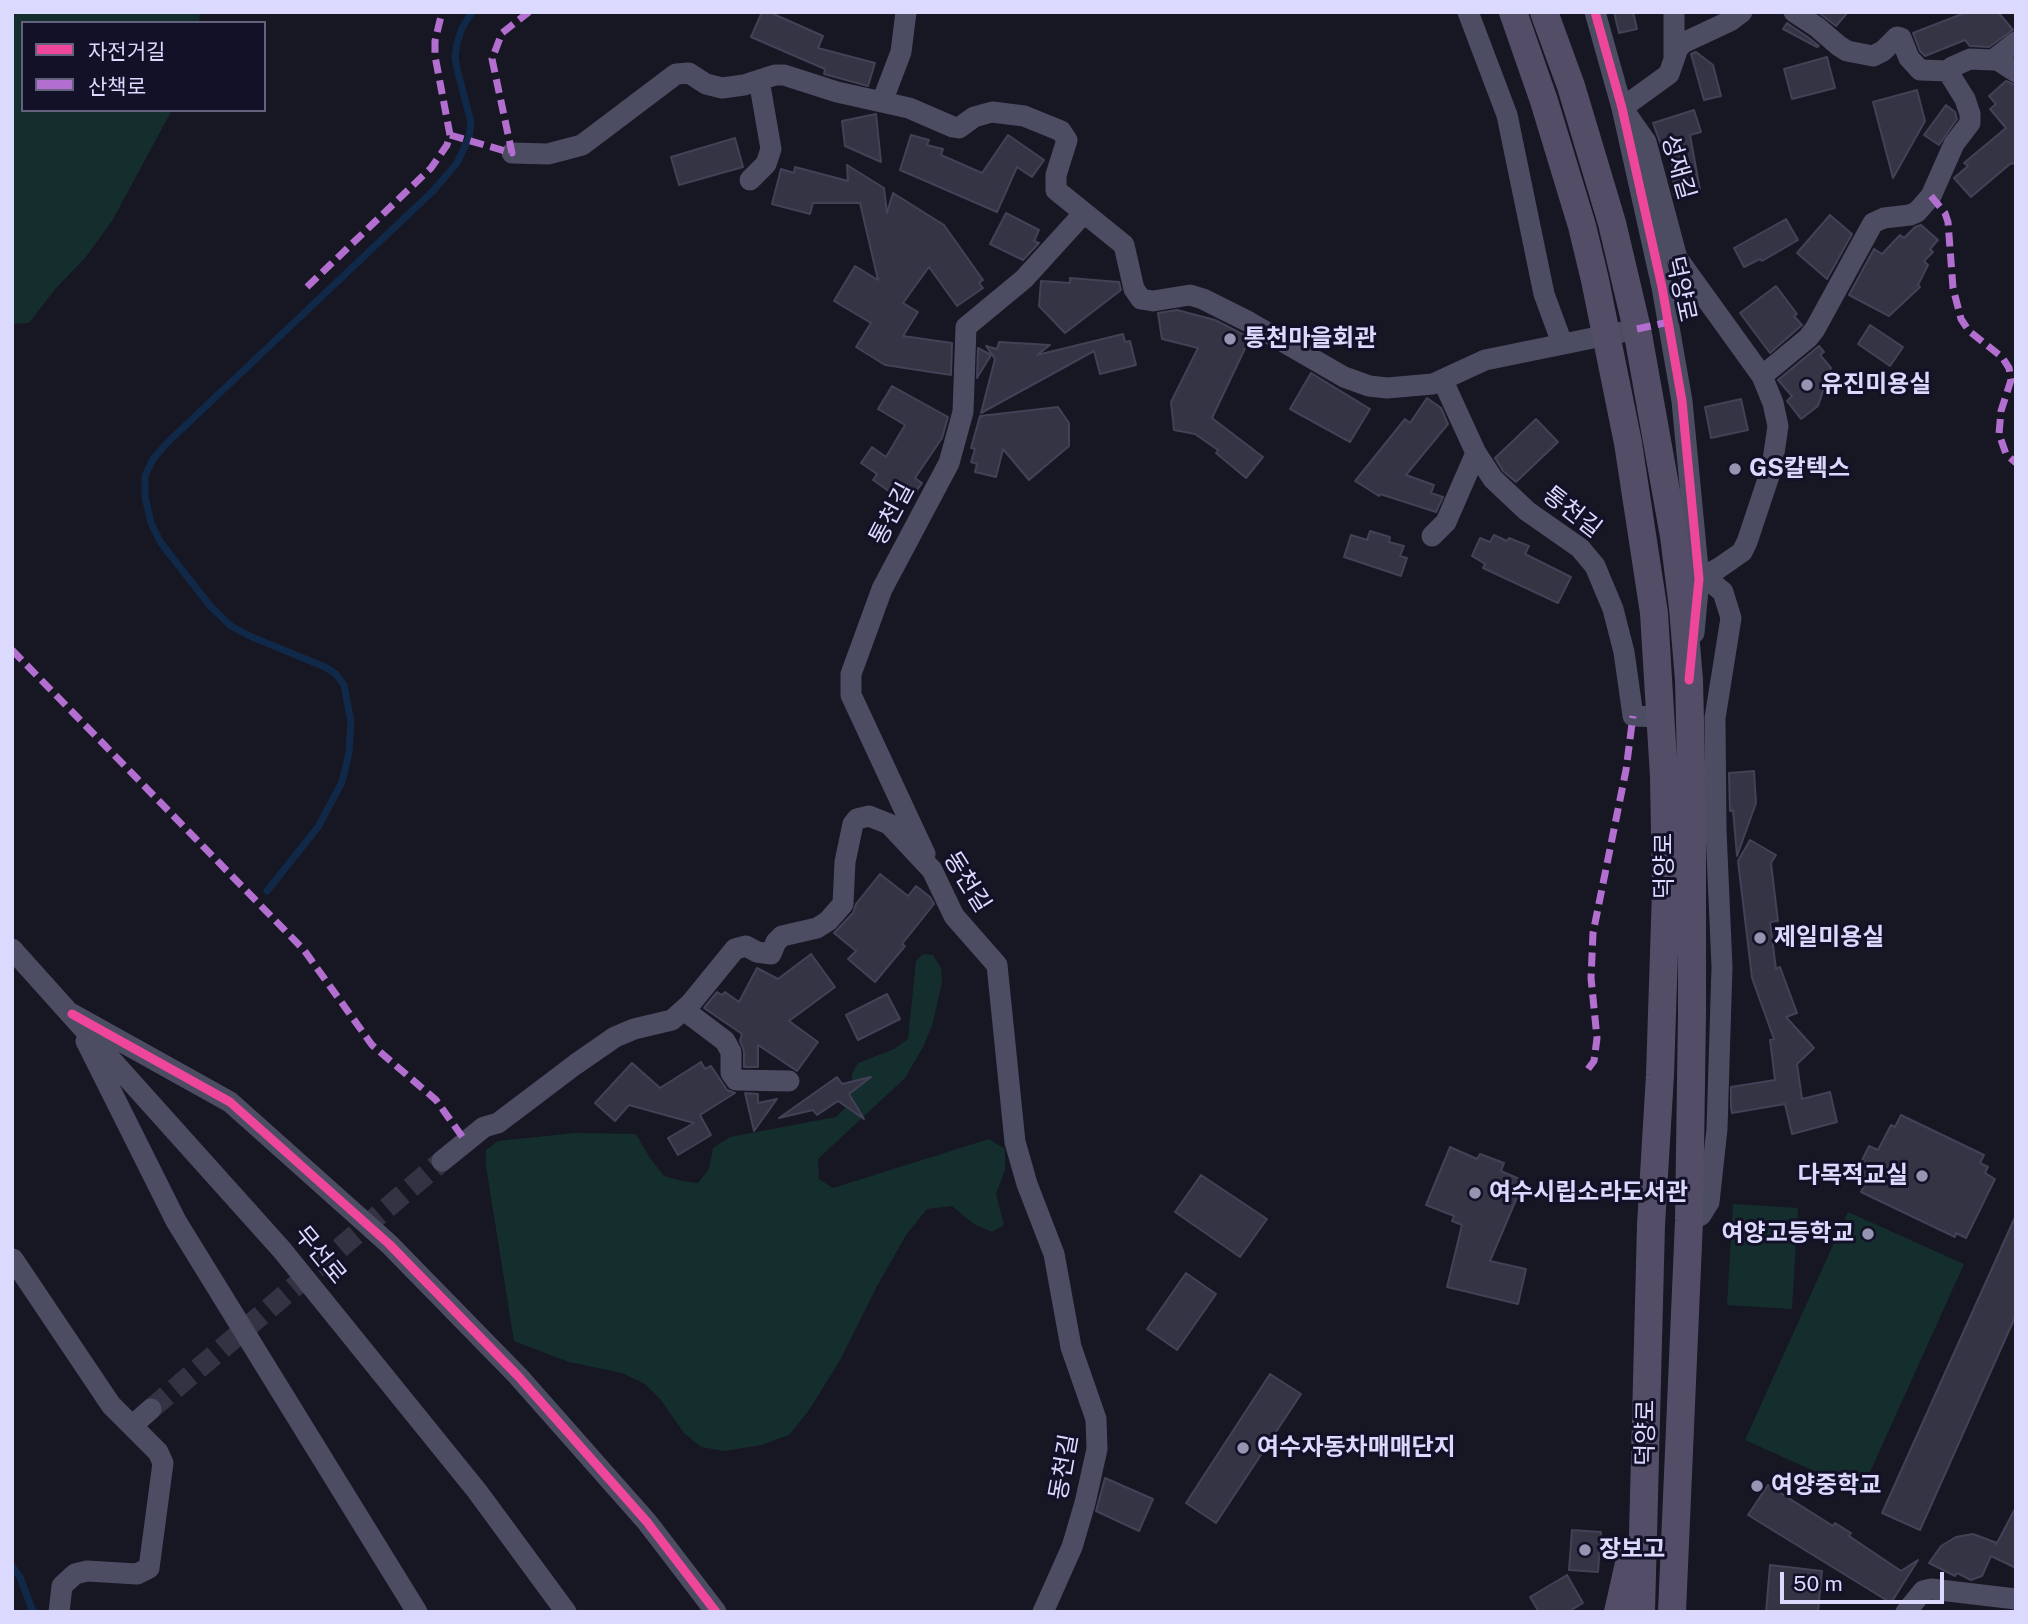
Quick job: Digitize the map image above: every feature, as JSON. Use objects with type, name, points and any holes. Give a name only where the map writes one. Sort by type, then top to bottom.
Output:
[{"type":"main road","name":"덕양로","points":[[1513,12],[1544,100],[1582,226],[1606,334],[1654,613],[1661,717],[1666,891],[1660,1075],[1651,1225],[1641,1612]]},
{"type":"main road","name":"덕양로","points":[[1544,12],[1571,86],[1612,223],[1637,329],[1674,536],[1690,580],[1692,806],[1689,1222],[1672,1612]]},
{"type":"main road","points":[[1651,1225],[1689,1222]]},
{"type":"main road","points":[[1618,1612],[1644,1494]]},
{"type":"street","points":[[882,102],[901,52],[906,12]]},
{"type":"street","points":[[1468,12],[1507,115],[1544,294],[1562,343]]},
{"type":"street","name":"덕양로","points":[[1595,12],[1622,108],[1664,299],[1680,388],[1690,580]]},
{"type":"street","points":[[1674,12],[1674,57]]},
{"type":"street","points":[[1622,108],[1669,74],[1678,48],[1683,43],[1730,21],[1742,12]]},
{"type":"street","points":[[1794,12],[1847,51],[1873,56],[1883,51],[1896,37],[1901,38],[1909,58],[1920,71],[1950,71]]},
{"type":"street","points":[[1950,71],[1964,60],[1996,59],[2016,42]]},
{"type":"street","points":[[1996,59],[2016,72]]},
{"type":"street","points":[[1762,376],[1815,329],[1873,223],[1884,218],[1917,212],[1931,196],[1954,144],[1970,123],[1965,99],[1950,71]]},
{"type":"street","points":[[512,153],[548,153],[582,145],[676,74],[689,73],[706,84],[722,88],[784,75],[837,92],[909,108],[953,127],[959,128],[974,117],[992,112],[1024,116],[1061,131],[1067,144],[1055,186],[1058,193],[1124,245],[1134,289],[1141,299],[1153,301],[1182,296],[1197,297],[1249,322],[1344,377],[1369,386],[1387,388],[1443,382],[1466,367],[1485,360],[1637,329]]},
{"type":"street","points":[[750,180],[766,164],[771,149],[759,80]]},
{"type":"street","name":"성재길","points":[[1622,108],[1637,125],[1646,142],[1677,258],[1762,376],[1773,403],[1777,426],[1778,438],[1772,467],[1742,552],[1735,559],[1690,580]]},
{"type":"street","name":"통천길","points":[[932,870],[853,701],[849,684],[851,674],[882,589],[953,451],[963,412],[965,327],[1024,279],[1084,213]]},
{"type":"street","name":"통천길","points":[[1443,382],[1476,453],[1493,479],[1527,511],[1580,548],[1588,557],[1603,583],[1613,609],[1624,652],[1633,716],[1661,717]]},
{"type":"street","points":[[1432,536],[1446,522],[1476,453]]},
{"type":"street","points":[[1689,1222],[1701,1215],[1709,1202],[1717,1129],[1722,967],[1716,830],[1715,718],[1731,618],[1723,592],[1712,583],[1690,580]]},
{"type":"street","name":"동천길","points":[[442,1161],[484,1128],[498,1123],[615,1037],[634,1029],[667,1023],[684,1010],[735,948],[746,946],[757,952],[771,954],[782,936],[817,928],[841,909],[850,831],[857,819],[869,816],[888,824],[932,870],[954,916],[997,965],[1015,1142],[1027,1184],[1051,1245],[1071,1347],[1096,1419],[1097,1450],[1085,1503],[1068,1557],[1043,1612]]},
{"type":"street","name":"무선로","points":[[12,949],[282,1250],[477,1491],[566,1612]]},
{"type":"street","points":[[684,1010],[725,1041],[731,1052],[731,1073],[736,1080],[789,1081]]},
{"type":"street","points":[[72,1014],[176,1221],[417,1612]]},
{"type":"street","points":[[72,1014],[230,1102],[390,1244],[518,1376],[647,1521],[716,1612]]},
{"type":"street","points":[[13,1259],[111,1405],[158,1452],[163,1464],[149,1568],[137,1574],[86,1571],[75,1574],[62,1586],[59,1612]]},
{"type":"street","points":[[132,1425],[151,1409]]},
{"type":"street","points":[[1906,1612],[1923,1591],[1931,1588],[2016,1600]]},
{"type":"green space","points":[[12,12],[200,12],[199,21],[21,21],[21,112],[171,112],[112,221],[85,258],[56,288],[29,323],[12,324]]},
{"type":"green space","points":[[923,954],[933,955],[941,968],[942,982],[932,1026],[923,1047],[905,1078],[818,1159],[819,1179],[833,1188],[989,1139],[1005,1149],[1005,1170],[996,1194],[1004,1225],[992,1232],[974,1224],[952,1206],[927,1209],[906,1235],[839,1362],[809,1410],[789,1435],[761,1445],[725,1451],[701,1447],[684,1433],[661,1400],[645,1384],[622,1373],[569,1362],[514,1341],[486,1166],[486,1150],[498,1141],[575,1133],[636,1134],[664,1176],[698,1183],[709,1169],[713,1148],[730,1137],[836,1117],[846,1107],[852,1092],[852,1074],[858,1063],[894,1049],[908,1039],[916,961]]},
{"type":"green space","points":[[1733,1204],[1798,1208],[1792,1309],[1727,1305]]},
{"type":"green space","points":[[1848,1212],[1964,1264],[1861,1492],[1745,1440]]},
{"type":"building","points":[[762,12],[769,12],[823,36],[818,48],[875,63],[868,86],[824,74],[825,69],[751,37]]},
{"type":"building","points":[[1614,12],[1633,12],[1637,29],[1619,33]]},
{"type":"building","points":[[1818,12],[1848,12],[1836,26]]},
{"type":"building","points":[[1967,12],[1998,12],[2013,30],[1989,47],[1970,46],[1965,40],[1925,56],[1920,51],[1913,33]]},
{"type":"building","points":[[1787,23],[1809,38],[1819,46],[1783,29]]},
{"type":"building","points":[[1696,52],[1713,65],[1721,96],[1704,100],[1691,54]]},
{"type":"building","points":[[1827,57],[1835,88],[1792,99],[1784,69]]},
{"type":"building","points":[[2006,81],[2016,85],[2016,163],[2010,164],[1971,197],[1954,178],[1968,166],[1964,163],[2006,128],[1990,109],[1996,104],[1989,96]]},
{"type":"building","points":[[1917,90],[1925,121],[1893,178],[1873,102]]},
{"type":"building","points":[[1946,105],[1955,112],[1957,119],[1939,145],[1924,135]]},
{"type":"building","points":[[1694,110],[1701,132],[1690,135],[1700,190],[1674,195],[1671,142],[1661,145],[1653,123]]},
{"type":"building","points":[[876,114],[881,162],[845,146],[842,121]]},
{"type":"building","points":[[911,135],[929,140],[927,145],[943,149],[941,155],[982,173],[1008,135],[1044,160],[1032,177],[1017,167],[997,212],[900,170]]},
{"type":"building","points":[[735,138],[743,167],[679,185],[671,157]]},
{"type":"building","points":[[847,165],[884,188],[887,213],[893,193],[944,225],[983,280],[979,283],[983,288],[957,306],[929,267],[903,303],[918,312],[903,336],[952,343],[951,375],[885,365],[856,347],[871,323],[834,301],[855,266],[878,280],[860,203],[813,203],[810,214],[772,204],[781,169],[794,173],[795,167],[848,181]]},
{"type":"building","points":[[1006,213],[1039,230],[1034,241],[1039,243],[1023,260],[990,244]]},
{"type":"building","points":[[1830,215],[1852,234],[1827,279],[1797,253]]},
{"type":"building","points":[[1786,219],[1798,240],[1762,261],[1760,259],[1744,267],[1734,248]]},
{"type":"building","points":[[1921,225],[1938,240],[1930,249],[1933,252],[1924,261],[1928,265],[1918,285],[1920,287],[1889,316],[1849,295],[1874,249],[1882,254],[1900,235],[1904,238]]},
{"type":"building","points":[[1070,278],[1119,282],[1121,290],[1065,333],[1039,306],[1041,281],[1070,283]]},
{"type":"building","points":[[1776,286],[1802,325],[1770,353],[1740,313]]},
{"type":"building","points":[[1177,310],[1215,320],[1250,338],[1212,418],[1263,457],[1246,478],[1216,453],[1218,450],[1195,434],[1174,430],[1171,402],[1198,348],[1162,339],[1158,313]]},
{"type":"building","points":[[1870,325],[1903,347],[1890,366],[1858,344]]},
{"type":"building","points":[[1123,334],[1125,342],[1130,341],[1136,365],[1100,374],[1094,351],[981,413],[995,359],[986,346],[997,349],[999,342],[1050,345],[1037,355]]},
{"type":"building","points":[[1819,346],[1824,352],[1820,355],[1831,368],[1818,406],[1801,419],[1787,401],[1792,396],[1778,380]]},
{"type":"building","points":[[978,348],[991,355],[977,378]]},
{"type":"building","points":[[1311,373],[1370,409],[1350,442],[1290,409]]},
{"type":"building","points":[[892,386],[948,417],[942,438],[915,478],[922,483],[907,504],[873,480],[877,474],[861,463],[872,447],[886,457],[905,425],[878,409]]},
{"type":"building","points":[[1427,398],[1441,408],[1448,424],[1406,475],[1434,485],[1431,493],[1443,497],[1436,512],[1380,494],[1379,496],[1355,481],[1405,419],[1410,423]]},
{"type":"building","points":[[1741,399],[1748,430],[1711,438],[1705,407]]},
{"type":"building","points":[[1058,407],[1069,423],[1069,446],[1029,480],[1003,449],[996,477],[975,472],[977,464],[971,462],[975,449],[971,448],[980,416]]},
{"type":"building","points":[[1536,419],[1558,442],[1516,482],[1503,471],[1495,458]]},
{"type":"building","points":[[1370,531],[1390,537],[1389,542],[1404,546],[1400,556],[1407,558],[1401,576],[1344,557],[1351,535],[1367,540]]},
{"type":"building","points":[[1494,535],[1529,546],[1525,554],[1571,577],[1558,603],[1483,568],[1485,564],[1472,556],[1480,538],[1490,542]]},
{"type":"building","points":[[1754,771],[1756,803],[1737,856],[1733,810],[1730,811],[1729,773]]},
{"type":"building","points":[[1750,840],[1776,855],[1771,863],[1778,921],[1770,922],[1776,969],[1780,967],[1797,1013],[1786,1017],[1814,1048],[1797,1064],[1802,1099],[1830,1092],[1837,1122],[1792,1134],[1785,1104],[1732,1113],[1731,1106],[1731,1087],[1775,1080],[1770,1040],[1774,1039],[1752,978],[1738,861]]},
{"type":"building","points":[[880,874],[908,896],[916,886],[930,897],[934,904],[902,944],[905,946],[875,982],[848,959],[856,951],[834,933],[853,913],[856,904]]},
{"type":"building","points":[[811,954],[835,987],[789,1021],[818,1042],[797,1071],[758,1045],[758,1067],[744,1067],[744,1051],[740,1041],[742,1034],[704,1008],[717,992],[722,995],[725,992],[739,1002],[757,968],[778,979]]},
{"type":"building","points":[[887,994],[900,1019],[858,1040],[846,1015]]},
{"type":"building","points":[[701,1062],[705,1069],[711,1066],[727,1090],[735,1093],[700,1115],[711,1135],[678,1155],[668,1138],[694,1123],[629,1105],[615,1121],[595,1103],[632,1063],[660,1088]]},
{"type":"building","points":[[837,1077],[842,1084],[871,1077],[849,1094],[864,1119],[838,1101],[817,1115],[813,1110],[779,1118]]},
{"type":"building","points":[[745,1093],[758,1094],[758,1103],[777,1099],[754,1131]]},
{"type":"building","name":"다목적교실","points":[[1901,1115],[1984,1155],[1980,1163],[1988,1167],[1985,1173],[1995,1179],[1966,1238],[1956,1233],[1955,1237],[1861,1192],[1865,1184],[1853,1179],[1869,1146],[1878,1150],[1891,1125],[1895,1127]]},
{"type":"building","points":[[1450,1147],[1477,1159],[1480,1154],[1504,1163],[1501,1171],[1524,1181],[1490,1261],[1526,1269],[1518,1304],[1447,1287],[1462,1225],[1452,1221],[1454,1216],[1426,1205]]},
{"type":"building","points":[[1201,1175],[1267,1219],[1240,1257],[1175,1212]]},
{"type":"building","points":[[2016,1215],[2016,1315],[1920,1530],[1882,1513]]},
{"type":"building","points":[[1186,1273],[1216,1294],[1177,1350],[1147,1329]]},
{"type":"building","name":"여수자동차매매단지","points":[[1270,1374],[1301,1394],[1216,1523],[1186,1503]]},
{"type":"building","points":[[1105,1478],[1153,1499],[1139,1531],[1096,1511]]},
{"type":"building","points":[[1768,1485],[1833,1526],[1835,1523],[1851,1533],[1849,1536],[1901,1571],[1918,1560],[1891,1603],[1748,1515]]},
{"type":"building","points":[[2016,1507],[2016,1568],[1991,1556],[1982,1576],[1971,1580],[1957,1573],[1955,1576],[1929,1563],[1941,1546],[1956,1537],[1973,1534],[1997,1543],[1996,1545]]},
{"type":"building","points":[[1572,1530],[1601,1532],[1598,1572],[1569,1570]]},
{"type":"building","points":[[1770,1565],[1822,1571],[1818,1612],[1766,1612]]},
{"type":"building","points":[[1567,1575],[1583,1603],[1568,1612],[1539,1612],[1530,1597]]},
{"type":"waterway","points":[[267,891],[318,827],[342,782],[349,753],[351,722],[344,685],[336,674],[325,667],[231,626],[211,607],[161,543],[151,523],[145,497],[145,476],[153,459],[168,442],[433,191],[457,163],[469,138],[471,122],[455,58],[462,28],[472,12]]},
{"type":"waterway","points":[[12,1566],[20,1577],[33,1612]]},
{"type":"tunnel","points":[[151,1409],[442,1161]]},
{"type":"marked path","points":[[307,287],[431,168],[447,145],[450,135],[435,56],[435,41],[442,12]]},
{"type":"marked path","points":[[450,135],[512,153],[492,59],[502,33],[529,12]]},
{"type":"marked path","points":[[1931,196],[1945,213],[1948,222],[1953,288],[1961,319],[1969,331],[2002,357],[2009,368],[2011,380],[2001,411],[1999,434],[2006,454],[2016,463]]},
{"type":"marked path","points":[[1637,329],[1669,322]]},
{"type":"marked path","points":[[12,650],[304,950],[372,1045],[436,1100],[466,1142]]},
{"type":"marked path","points":[[1588,1069],[1594,1061],[1597,1038],[1591,978],[1593,933],[1626,770],[1633,716]]},
{"type":"cycle path","points":[[1595,12],[1622,108],[1662,287],[1682,401],[1699,579],[1689,680]]},
{"type":"cycle path","points":[[72,1014],[230,1102],[389,1244],[518,1376],[647,1522],[716,1612]]},
{"type":"place","name":"통천마을회관","points":[[1230,339]]},
{"type":"place","name":"유진미용실","points":[[1807,385]]},
{"type":"place","name":"GS칼텍스","points":[[1735,469]]},
{"type":"place","name":"제일미용실","points":[[1760,938]]},
{"type":"place","name":"다목적교실","points":[[1922,1176]]},
{"type":"place","name":"여수시립소라도서관","points":[[1475,1193]]},
{"type":"place","name":"여양고등학교","points":[[1868,1234]]},
{"type":"place","name":"여수자동차매매단지","points":[[1243,1448]]},
{"type":"place","name":"여양중학교","points":[[1757,1486]]},
{"type":"place","name":"장보고","points":[[1585,1550]]}]
